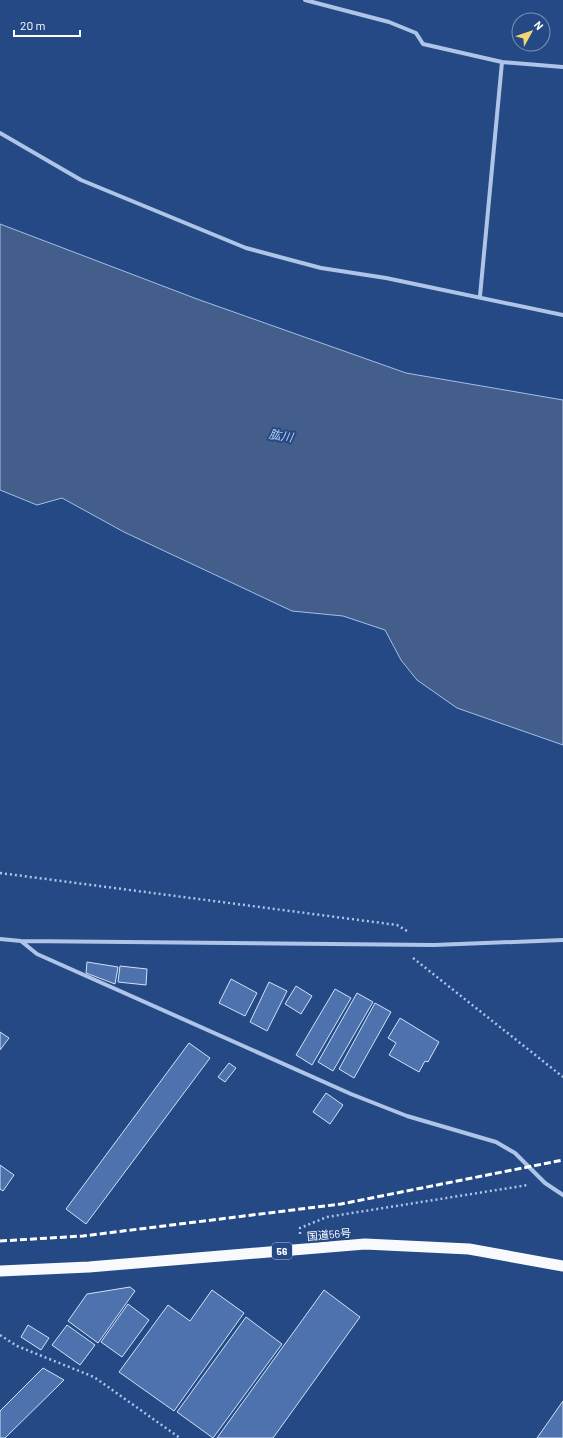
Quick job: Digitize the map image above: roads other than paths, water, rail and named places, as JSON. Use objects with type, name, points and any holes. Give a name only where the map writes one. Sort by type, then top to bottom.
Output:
[{"type":"highway","name":"国道56号","points":[[0,1271],[89,1267],[364,1244],[469,1249],[563,1266]]},
{"type":"street","points":[[305,0],[389,22],[416,33],[423,44],[502,62],[563,67]]},
{"type":"street","points":[[480,296],[502,62]]},
{"type":"street","points":[[0,133],[81,180],[246,248],[321,268],[386,278],[480,296],[563,315]]},
{"type":"street","points":[[0,939],[21,941],[434,945],[563,940]]},
{"type":"street","points":[[21,941],[37,954],[351,1094],[407,1116],[496,1142],[520,1158],[545,1183],[563,1195]]},
{"type":"water","name":"肱川","points":[[0,224],[197,299],[406,373],[563,400],[563,745],[457,708],[417,680],[401,660],[385,630],[343,616],[292,611],[124,532],[62,498],[37,505],[0,490]]},
{"type":"railway","points":[[0,1241],[83,1236],[341,1204],[563,1160]]}]
